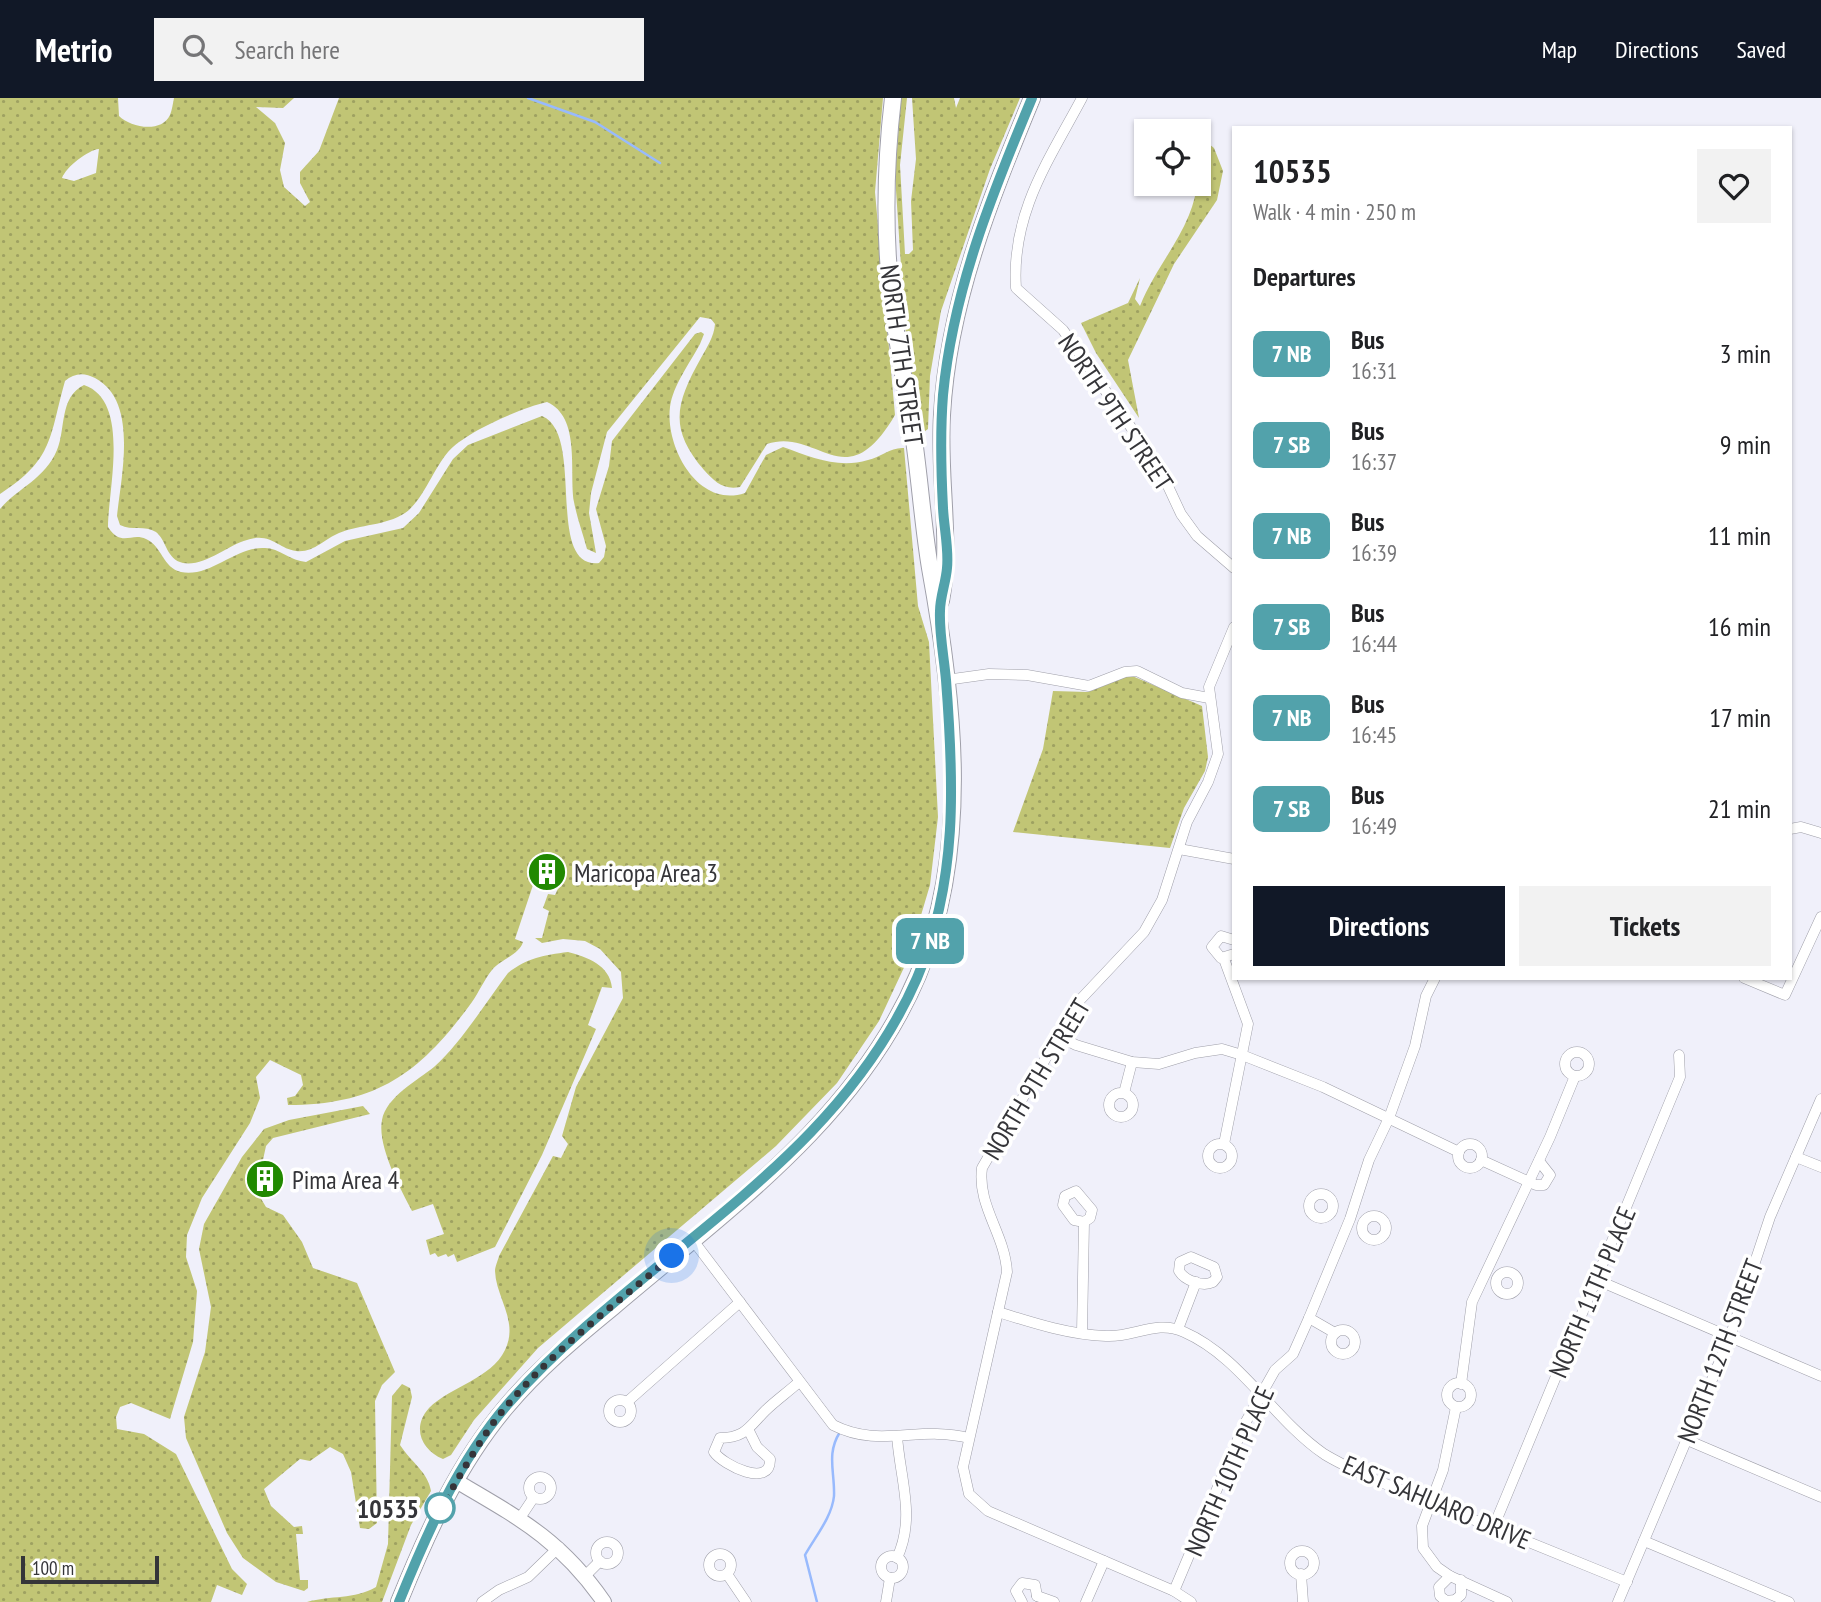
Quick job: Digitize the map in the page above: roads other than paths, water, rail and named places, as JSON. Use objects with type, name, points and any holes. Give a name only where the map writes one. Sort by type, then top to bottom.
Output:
[{"type":"main road","name":"NORTH 7TH STREET","points":[[399,1602],[421,1548],[456,1481],[504,1409],[555,1355],[778,1166],[840,1103],[873,1059],[918,975],[938,914],[951,843],[953,788],[940,611],[930,566],[892,301],[886,194],[893,98]]},
{"type":"main road","name":"NORTH 7TH STREET","points":[[940,611],[947,566],[941,439],[948,354],[975,244],[1032,98]]},
{"type":"street","name":"NORTH 9TH STREET","points":[[1082,98],[1036,182],[1018,244],[1014,267],[1016,288],[1063,330],[1160,469],[1181,514],[1197,536],[1232,566]]},
{"type":"street","name":"NORTH 9TH STREET","points":[[1191,1602],[1174,1591],[988,1511],[969,1494],[963,1467],[1007,1272],[1006,1255],[982,1196],[982,1168],[1079,1001],[1144,932],[1154,917],[1186,822],[1218,754],[1209,687],[1232,632]]},
{"type":"street","points":[[946,680],[989,674],[1027,675],[1089,687],[1125,672],[1136,671],[1182,693],[1209,698]]},
{"type":"street","points":[[1792,829],[1801,827],[1821,833]]},
{"type":"street","points":[[1179,849],[1232,859]]},
{"type":"street","points":[[1792,980],[1821,917]]},
{"type":"street","points":[[1229,956],[1214,954],[1213,943],[1221,936],[1231,938]]},
{"type":"street","points":[[1224,1144],[1248,1024],[1236,980]]},
{"type":"street","name":"NORTH 10TH PLACE","points":[[1174,1591],[1244,1425],[1275,1370],[1293,1354],[1309,1318],[1350,1219],[1369,1160],[1389,1118],[1415,1046],[1426,996],[1434,980]]},
{"type":"street","points":[[1749,980],[1785,995],[1792,980]]},
{"type":"street","points":[[1058,1036],[1076,1045],[1132,1062],[1159,1064],[1195,1053],[1222,1049],[1389,1118],[1459,1152]]},
{"type":"street","name":"NORTH 11TH PLACE","points":[[1494,1526],[1680,1077],[1679,1055]]},
{"type":"street","points":[[1124,1093],[1132,1062]]},
{"type":"street","points":[[1461,1384],[1472,1302],[1539,1161],[1574,1076]]},
{"type":"street","name":"NORTH 12TH STREET","points":[[1618,1602],[1730,1337],[1770,1217],[1821,1099]]},
{"type":"street","points":[[1467,1145],[1474,1145],[1480,1149],[1481,1160],[1477,1166],[1468,1168],[1459,1162],[1459,1152],[1467,1145]]},
{"type":"street","points":[[1797,1157],[1821,1167]]},
{"type":"street","points":[[1481,1160],[1540,1185],[1549,1181],[1548,1168],[1539,1161]]},
{"type":"street","points":[[1332,1210],[1362,1224]]},
{"type":"street","points":[[1082,1333],[1084,1222]]},
{"type":"street","points":[[692,1239],[833,1425],[866,1438],[929,1432],[969,1438]]},
{"type":"street","points":[[1483,1275],[1497,1279]]},
{"type":"street","points":[[1597,1280],[1821,1376]]},
{"type":"street","points":[[1178,1329],[1196,1282]]},
{"type":"street","points":[[627,1402],[740,1302]]},
{"type":"street","name":"EAST SAHUARO DRIVE","points":[[998,1312],[1082,1333],[1118,1336],[1147,1328],[1178,1329],[1202,1340],[1323,1453],[1361,1474],[1432,1500],[1627,1582]]},
{"type":"street","points":[[1309,1318],[1335,1333]]},
{"type":"street","points":[[750,1431],[757,1447],[771,1459],[771,1466],[765,1473],[758,1475],[722,1461],[714,1452],[720,1438],[735,1438],[750,1431],[763,1412],[799,1382]]},
{"type":"street","points":[[1461,1384],[1469,1390],[1470,1398],[1467,1404],[1456,1407],[1448,1400],[1447,1393],[1453,1385],[1461,1384]]},
{"type":"street","points":[[1456,1407],[1443,1470],[1422,1526],[1423,1548],[1437,1567],[1450,1576],[1507,1602]]},
{"type":"street","points":[[897,1436],[908,1504],[907,1528],[897,1558]]},
{"type":"street","points":[[1687,1440],[1821,1497]]},
{"type":"street","points":[[456,1481],[520,1518],[558,1547],[585,1576],[604,1602]]},
{"type":"street","points":[[520,1518],[534,1497]]},
{"type":"street","points":[[1644,1541],[1789,1602]]},
{"type":"street","points":[[482,1602],[499,1590],[528,1577],[558,1547]]},
{"type":"street","points":[[887,1558],[897,1558],[902,1563],[902,1571],[890,1578],[884,1575],[881,1566],[887,1558]]},
{"type":"street","points":[[585,1576],[600,1561]]},
{"type":"street","points":[[1086,1602],[1104,1561]]},
{"type":"street","points":[[727,1574],[742,1601]]},
{"type":"street","points":[[1301,1574],[1303,1602]]},
{"type":"street","points":[[1450,1576],[1438,1587],[1440,1596],[1446,1601],[1455,1600],[1461,1595],[1461,1580]]},
{"type":"street","points":[[886,1602],[890,1578]]},
{"type":"street","points":[[1022,1602],[1016,1591],[1021,1583],[1035,1585],[1034,1599],[1054,1602]]},
{"type":"waterway","points":[[528,98],[595,122],[660,163]]},
{"type":"waterway","points":[[817,1602],[805,1555],[833,1504],[832,1456],[840,1432]]},
{"type":"place","name":"Maricopa Area 3","points":[[547,872]]},
{"type":"place","name":"Pima Area 4","points":[[265,1179]]},
{"type":"place","name":"10535","points":[[440,1508]]}]
